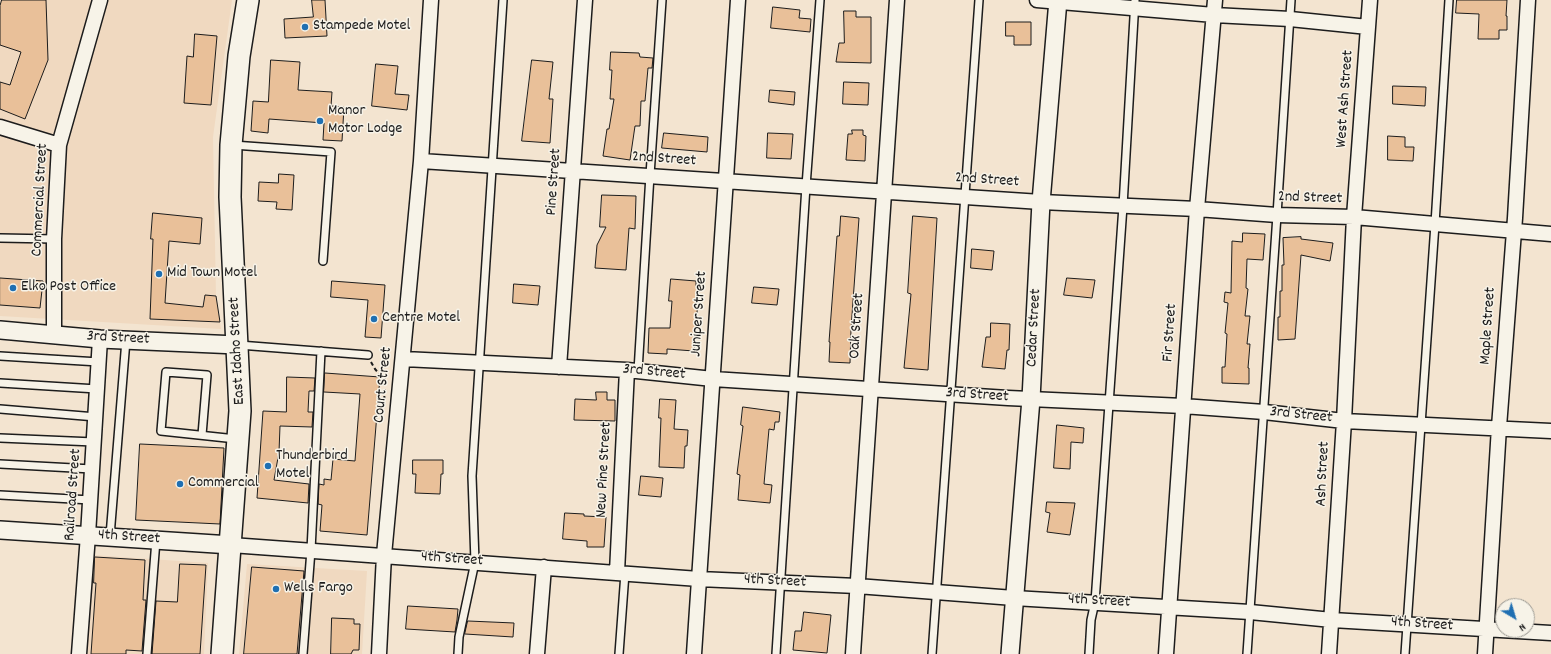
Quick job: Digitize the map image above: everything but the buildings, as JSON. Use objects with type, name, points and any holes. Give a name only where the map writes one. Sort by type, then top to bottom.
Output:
[{"type":"main road","name":"East Idaho Street","points":[[222,654],[240,411],[230,197],[231,145],[239,56],[248,0]]},
{"type":"street","name":"Commercial Street","points":[[54,335],[54,239],[59,145],[100,0]]},
{"type":"street","name":"Court Street","points":[[379,654],[384,555],[404,359],[421,161],[431,0]]},
{"type":"street","name":"Pine Street","points":[[559,367],[585,0]]},
{"type":"street","name":"Juniper Street","points":[[694,654],[738,0]]},
{"type":"street","name":"Oak Street","points":[[853,654],[897,0]]},
{"type":"street","points":[[1038,0],[1134,4],[1214,15],[1290,19],[1368,27]]},
{"type":"street","name":"Fir Street","points":[[1166,654],[1197,209],[1215,0]]},
{"type":"street","name":"West Ash Street","points":[[1356,200],[1370,0]]},
{"type":"street","name":"Maple Street","points":[[1485,654],[1528,0]]},
{"type":"street","name":"Cedar Street","points":[[1010,654],[1031,399],[1042,202],[1058,1]]},
{"type":"street","points":[[0,127],[59,145]]},
{"type":"street","name":"2nd Street","points":[[421,161],[1042,202],[1197,209],[1278,215],[1354,217],[1551,234]]},
{"type":"street","name":"Ash Street","points":[[1329,654],[1356,200]]},
{"type":"street","name":"3rd Street","points":[[0,330],[100,339],[237,345]]},
{"type":"street","name":"Railroad Street","points":[[79,654],[100,339]]},
{"type":"street","name":"3rd Street","points":[[404,359],[633,370],[793,384],[1031,399],[1183,406],[1264,412],[1344,421],[1499,427],[1551,431]]},
{"type":"street","name":"New Pine Street","points":[[621,572],[633,370]]},
{"type":"street","name":"4th Street","points":[[0,530],[156,539],[621,572],[699,579],[857,586],[1014,598],[1169,606],[1332,620],[1551,633]]},
{"type":"street","points":[[537,654],[544,567]]},
{"type":"lane","points":[[458,654],[459,636],[475,562],[472,476],[503,0]]},
{"type":"lane","points":[[633,370],[650,175],[662,0]]},
{"type":"lane","points":[[776,654],[806,186],[820,0]]},
{"type":"lane","points":[[932,654],[979,0]]},
{"type":"lane","points":[[1246,654],[1278,215],[1291,0]]},
{"type":"lane","points":[[1404,654],[1435,224],[1448,0]]},
{"type":"lane","points":[[1089,654],[1091,620],[1095,602],[1123,206],[1134,4]]},
{"type":"lane","points":[[231,145],[331,152],[323,261]]},
{"type":"lane","points":[[0,238],[54,239]]},
{"type":"lane","points":[[110,536],[126,340]]},
{"type":"lane","points":[[237,345],[368,355]]},
{"type":"lane","points":[[303,654],[311,550],[322,351]]},
{"type":"lane","points":[[0,356],[99,362]]},
{"type":"lane","points":[[202,435],[207,375],[166,372],[161,431],[238,439]]},
{"type":"lane","points":[[0,383],[97,389]]},
{"type":"lane","points":[[0,410],[96,417]]},
{"type":"lane","points":[[0,438],[94,442]]},
{"type":"lane","points":[[0,464],[92,469]]},
{"type":"lane","points":[[0,495],[90,500]]},
{"type":"lane","points":[[147,654],[156,539]]},
{"type":"lane","points":[[619,654],[621,572]]},
{"type":"path","points":[[368,355],[375,369],[381,376],[385,376]]},
{"type":"shaded area","points":[[0,0],[232,0],[213,137],[216,296],[221,329],[0,316]]},
{"type":"shaded area","points":[[93,555],[208,563],[204,654],[85,654]]},
{"type":"shaded area","points":[[247,564],[367,571],[362,654],[239,654]]},
{"type":"place","name":"Stampede Motel","points":[[305,27]]},
{"type":"place","name":"Manor Motor Lodge","points":[[320,121]]},
{"type":"place","name":"Mid Town Motel","points":[[159,274]]},
{"type":"place","name":"Elko Post Office","points":[[13,288]]},
{"type":"place","name":"Centre Motel","points":[[374,319]]},
{"type":"place","name":"Thunderbird Motel","points":[[268,466]]},
{"type":"place","name":"Commercial","points":[[180,484]]},
{"type":"place","name":"Wells Fargo","points":[[276,589]]}]
